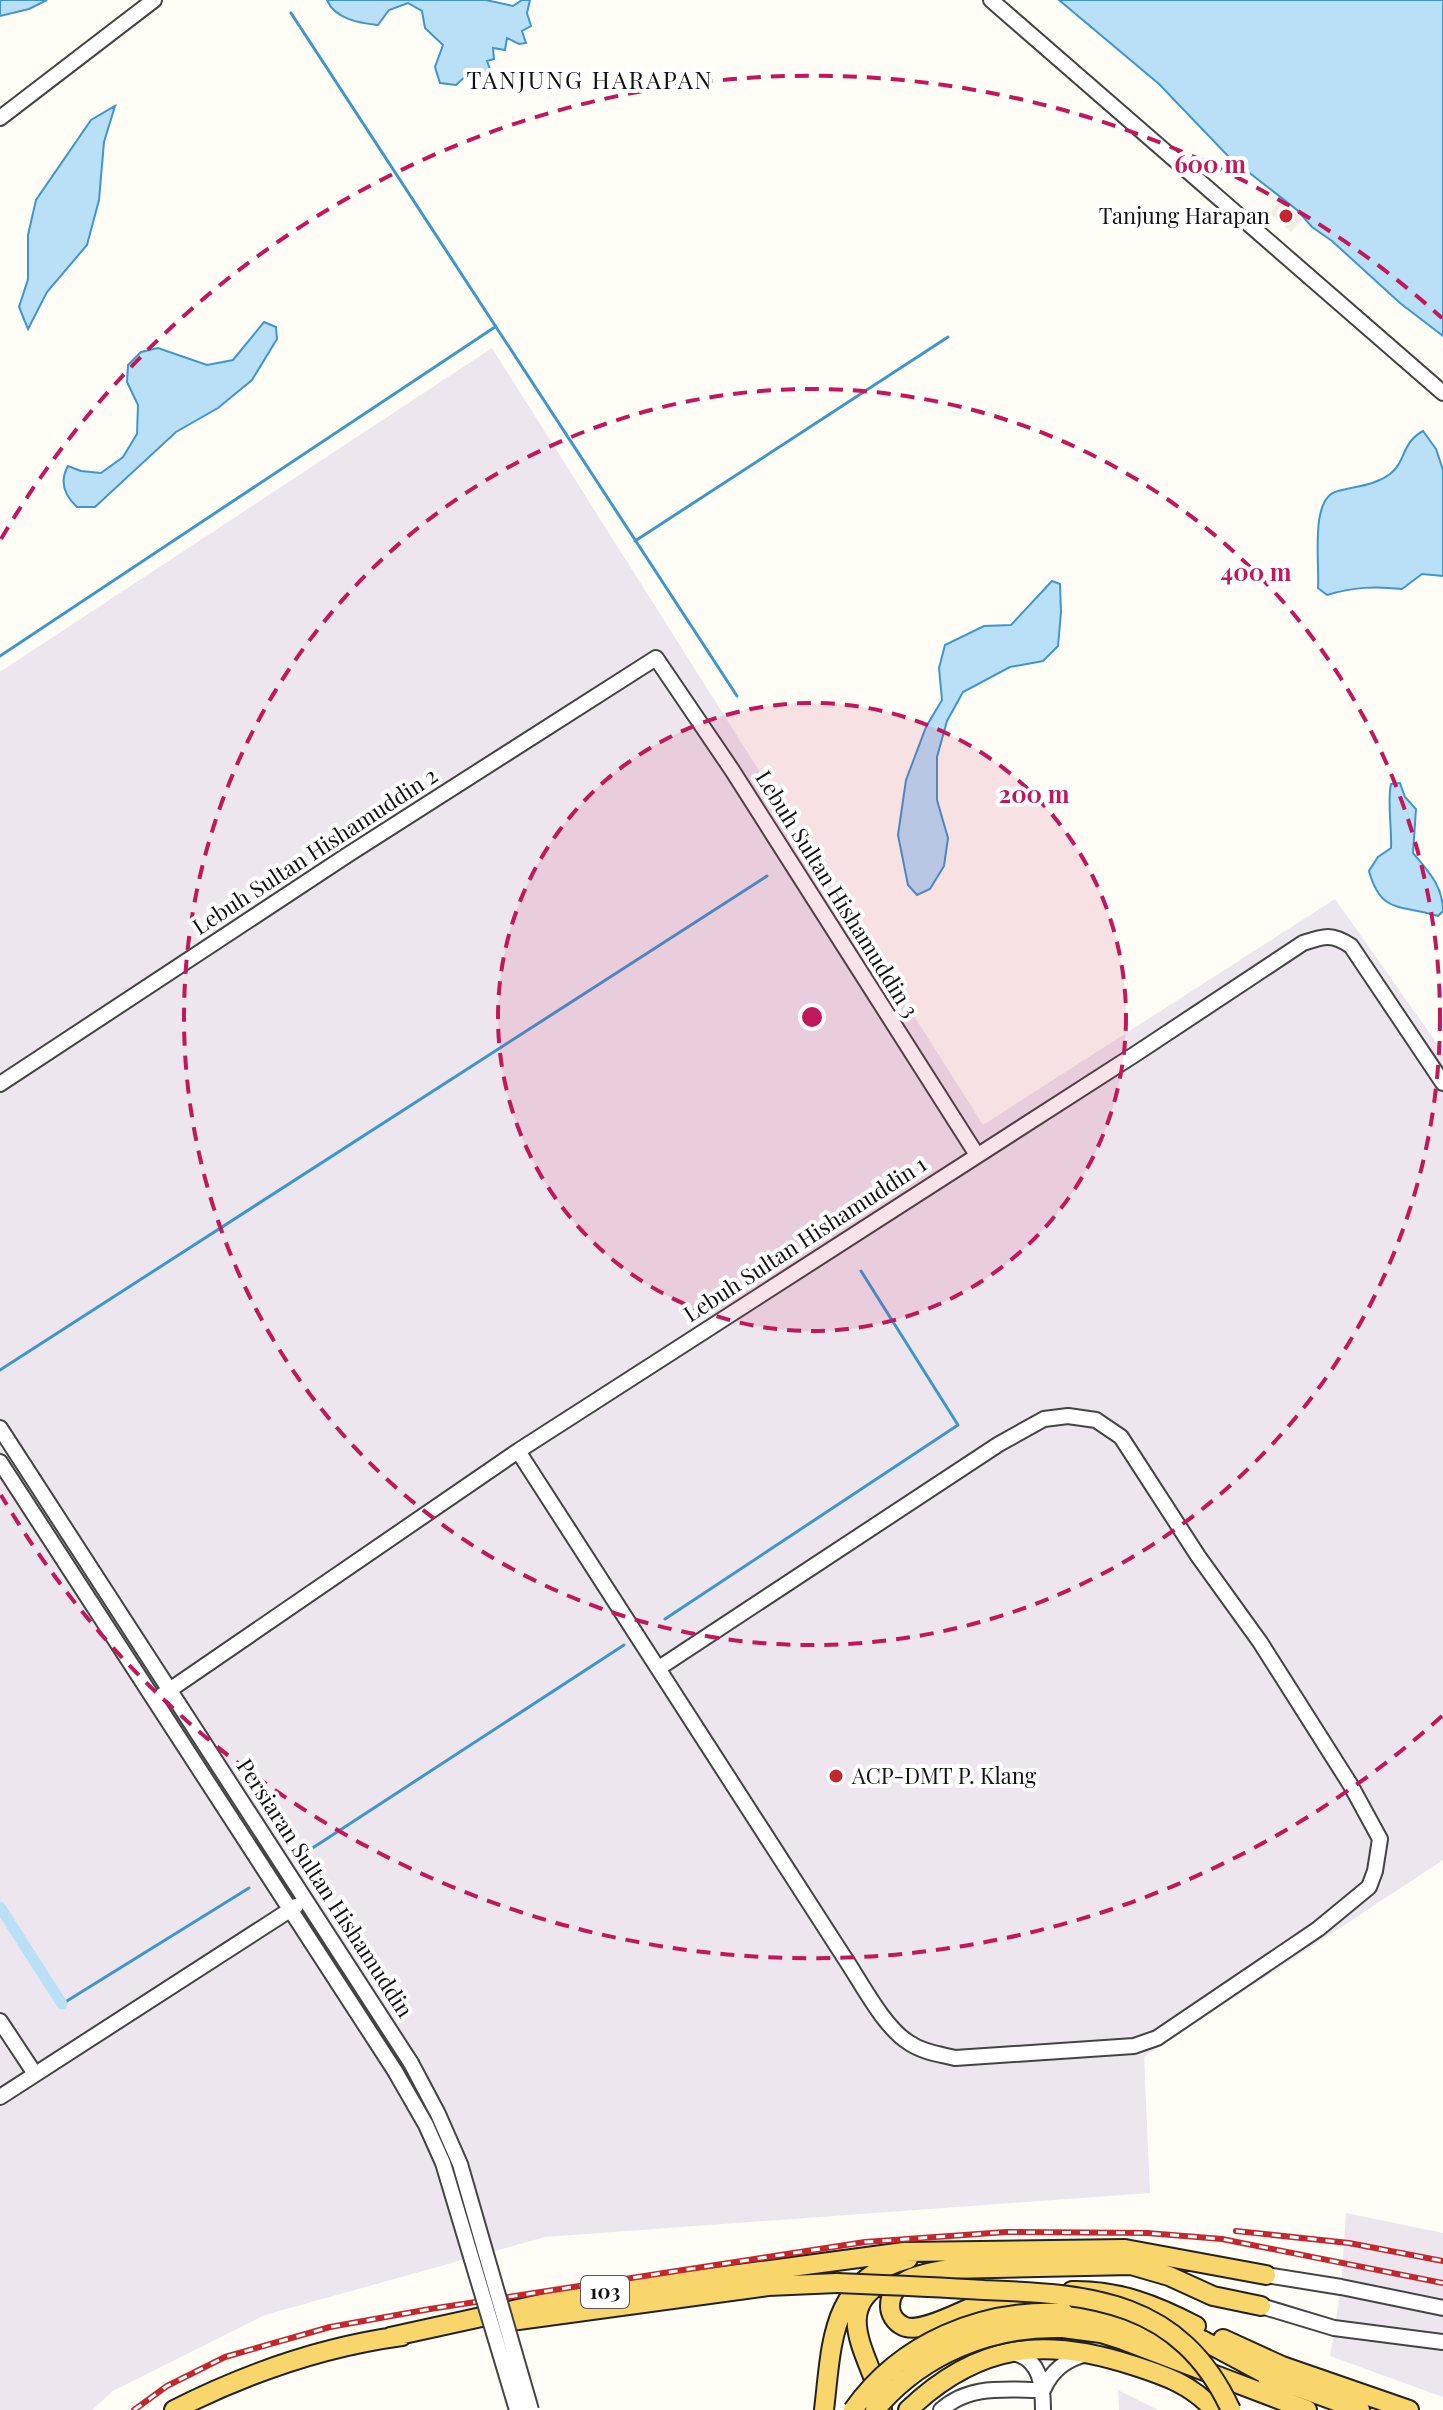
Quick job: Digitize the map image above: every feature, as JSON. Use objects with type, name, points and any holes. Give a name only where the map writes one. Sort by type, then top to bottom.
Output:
[{"type":"main road","name":"103","points":[[174,2410],[249,2374],[292,2359],[390,2337],[582,2295],[874,2255],[945,2261],[1141,2250],[1266,2275]]},
{"type":"main road","points":[[824,2410],[833,2335],[849,2296],[866,2279],[889,2265],[945,2261],[1131,2265],[1169,2276],[1213,2296],[1261,2306]]},
{"type":"main road","points":[[945,2261],[898,2288],[890,2303],[896,2322],[904,2327],[917,2328],[985,2302],[1013,2297],[1046,2297],[1167,2325],[1275,2379]]},
{"type":"main road","points":[[882,2410],[878,2390],[857,2335],[863,2300],[872,2288],[889,2279],[945,2261]]},
{"type":"main road","points":[[390,2337],[768,2286],[837,2283],[1098,2292],[1137,2299],[1282,2366],[1409,2410]]},
{"type":"main road","points":[[1042,2292],[1116,2304],[1152,2320],[1198,2358],[1231,2410]]},
{"type":"main road","points":[[853,2410],[892,2368],[946,2334],[994,2318],[1045,2312],[1193,2364],[1251,2390]]},
{"type":"main road","points":[[875,2410],[920,2368],[954,2349],[1008,2331],[1064,2320],[1108,2319],[1360,2410]]},
{"type":"main road","points":[[908,2410],[957,2371],[1003,2354],[1053,2349],[1142,2360],[1251,2390],[1307,2410]]},
{"type":"main road","points":[[1102,2356],[1171,2377],[1201,2396],[1214,2410]]},
{"type":"street","points":[[0,118],[154,0]]},
{"type":"street","points":[[991,0],[1443,393]]},
{"type":"street","name":"Lebuh Sultan Hishamuddin 2","points":[[0,1084],[349,854],[656,658]]},
{"type":"street","name":"Lebuh Sultan Hishamuddin 3","points":[[656,658],[732,770],[977,1155]]},
{"type":"street","name":"Lebuh Sultan Hishamuddin 1","points":[[155,1700],[518,1451],[1303,943],[1322,937],[1338,937],[1351,946],[1443,1083]]},
{"type":"street","points":[[518,1451],[893,2029],[908,2042],[928,2052],[955,2058],[1134,2046],[1157,2038],[1318,1929],[1369,1887],[1375,1871],[1380,1839],[1350,1784],[1260,1642],[1198,1556],[1121,1437],[1096,1420],[1068,1416],[1044,1419],[999,1444],[659,1668]]},
{"type":"street","name":"Persiaran Sultan Hishamuddin","points":[[0,1428],[411,2063],[460,2164],[531,2410]]},
{"type":"street","name":"Persiaran Sultan Hishamuddin","points":[[0,1462],[291,1909],[426,2125],[443,2163],[517,2410]]},
{"type":"street","points":[[0,2097],[307,1900]]},
{"type":"street","points":[[0,2021],[35,2074]]},
{"type":"street","points":[[1266,2275],[1443,2308]]},
{"type":"street","points":[[1261,2306],[1334,2328],[1443,2342]]},
{"type":"street","points":[[1003,2354],[1019,2354],[1037,2371],[1043,2390],[1043,2410]]},
{"type":"street","points":[[1043,2390],[1053,2373],[1066,2362],[1078,2356],[1102,2356]]},
{"type":"street","points":[[941,2410],[964,2394],[978,2390],[1043,2390]]},
{"type":"shaded area","name":"Tanjung Harapan","points":[[1281,200],[1302,219],[1291,232],[1270,213]]},
{"type":"shaded area","points":[[492,348],[983,1125],[1335,899],[1443,1052],[1443,1860],[1144,2057],[1150,2193],[545,2237],[265,2315],[113,2391],[92,2410],[0,2410],[0,672]]},
{"type":"shaded area","points":[[1346,2213],[1443,2233],[1443,2397],[1330,2356],[1341,2287]]},
{"type":"shaded area","points":[[1118,2390],[1158,2410],[1119,2410]]},
{"type":"water","points":[[0,0],[47,0],[29,9],[0,16]]},
{"type":"water","points":[[327,0],[486,0],[513,6],[522,0],[530,0],[527,13],[531,26],[522,31],[526,43],[519,44],[507,38],[505,50],[493,48],[494,59],[487,61],[493,77],[469,73],[456,85],[440,83],[435,67],[443,45],[425,28],[422,11],[408,3],[389,10],[378,25],[342,16]]},
{"type":"water","points":[[1059,0],[1443,0],[1443,336],[1400,303],[1332,241],[1312,227],[1297,210],[1228,156],[1159,84]]},
{"type":"water","points":[[115,106],[104,142],[99,200],[87,245],[47,292],[28,329],[19,307],[28,279],[28,235],[36,200],[91,120]]},
{"type":"water","points":[[264,322],[276,327],[277,339],[252,380],[218,408],[176,432],[95,507],[77,507],[66,493],[63,483],[68,466],[101,473],[123,457],[137,434],[138,405],[127,382],[128,365],[141,352],[158,348],[207,365],[233,360]]},
{"type":"water","points":[[1423,431],[1436,449],[1443,470],[1443,576],[1422,574],[1402,589],[1364,588],[1327,595],[1318,588],[1318,533],[1323,505],[1329,496],[1338,491],[1371,483],[1390,474],[1411,441]]},
{"type":"water","points":[[1052,581],[1060,584],[1058,646],[1043,661],[1010,667],[963,692],[947,721],[937,757],[937,800],[948,838],[944,866],[930,889],[917,895],[908,885],[898,835],[906,780],[926,727],[942,700],[939,668],[945,645],[984,626],[1011,625]]},
{"type":"water","points":[[1400,783],[1405,797],[1416,809],[1413,853],[1434,879],[1440,894],[1443,911],[1438,916],[1394,906],[1386,901],[1374,885],[1369,871],[1378,857],[1391,848],[1390,791],[1391,784]]},
{"type":"waterway","points":[[291,13],[737,696]]},
{"type":"waterway","points":[[0,656],[495,327]]},
{"type":"waterway","points":[[635,541],[948,337]]},
{"type":"waterway","points":[[0,1370],[767,876]]},
{"type":"waterway","points":[[665,1619],[958,1425],[861,1271]]},
{"type":"waterway","points":[[311,1849],[624,1645]]},
{"type":"waterway","points":[[62,2004],[249,1888]]},
{"type":"waterway","points":[[0,1907],[62,2004]]},
{"type":"railway","points":[[1236,2231],[1349,2243],[1443,2261]]},
{"type":"railway","points":[[134,2410],[167,2386],[225,2357],[330,2327],[865,2242],[1006,2232],[1147,2233],[1222,2239],[1443,2283]]},
{"type":"place","name":"Tanjung Harapan","points":[[1286,216]]},
{"type":"place","name":"ACP-DMT P. Klang","points":[[836,1776]]},
{"type":"district","name":"TANJUNG HARAPAN","points":[[590,81]]}]
